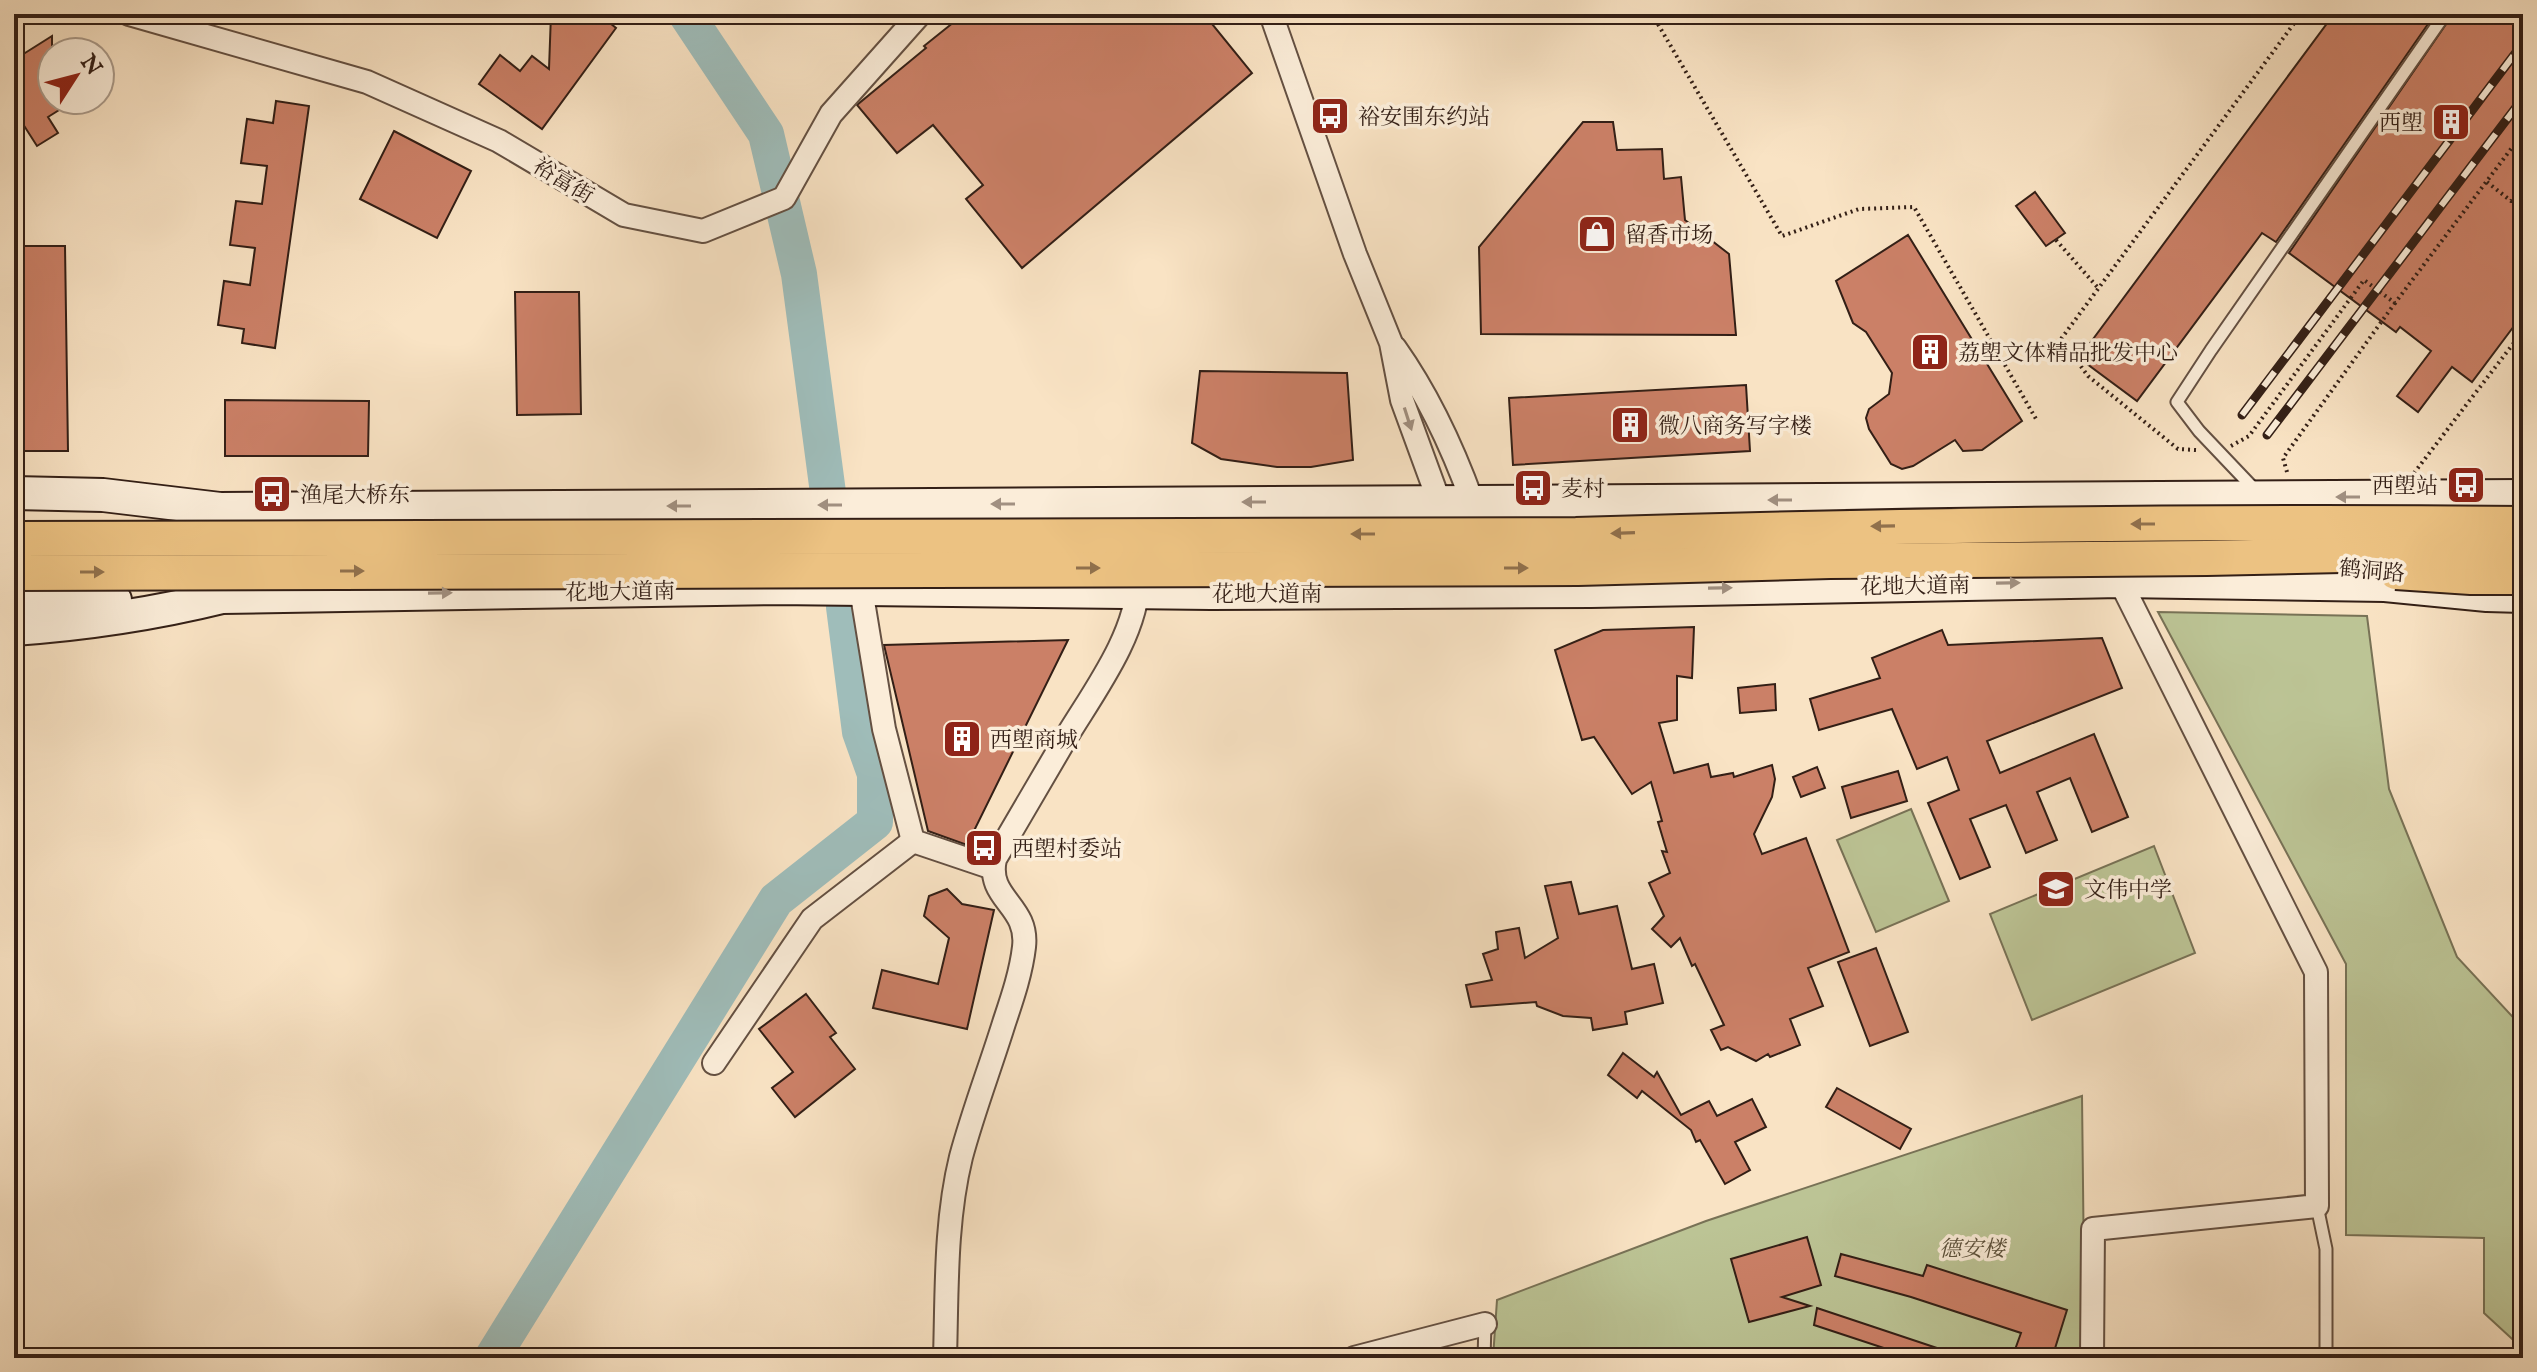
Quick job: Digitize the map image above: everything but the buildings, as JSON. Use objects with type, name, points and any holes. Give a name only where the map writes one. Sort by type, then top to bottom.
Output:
[{"type":"main road","points":[[14,493],[103,495],[220,509]]},
{"type":"main road","points":[[14,512],[2523,496]]},
{"type":"main road","points":[[2410,497],[2443,567],[2467,588],[2487,595]]},
{"type":"main road","points":[[14,539],[1576,535],[2041,524],[2523,524]]},
{"type":"main road","name":"花地大道南","points":[[14,573],[1578,568],[2523,550]]},
{"type":"main road","name":"鹤洞路","points":[[2220,557],[2442,575],[2523,577]]},
{"type":"main road","name":"花地大道南","points":[[14,629],[118,618],[222,597],[775,588],[1473,592],[2120,581],[2385,585],[2523,596]]},
{"type":"main road","points":[[14,602],[222,597]]},
{"type":"street","name":"裕富街","points":[[129,14],[367,82],[499,141],[624,215],[703,231],[784,198],[831,114],[920,14]]},
{"type":"street","points":[[1271,14],[1345,227],[1391,343],[1402,400],[1473,592]]},
{"type":"street","points":[[1391,343],[1435,410],[1472,501],[1473,592]]},
{"type":"street","name":"花地大道南","points":[[2483,496],[2464,502],[2458,509],[2454,517],[2457,535],[2482,549],[2523,550]]},
{"type":"street","points":[[945,1358],[949,1230],[954,1189],[961,1157],[1014,994],[1024,951],[1025,938],[1020,918],[992,878],[995,859],[1112,659],[1131,620],[1138,592],[1137,503]]},
{"type":"street","points":[[2092,1358],[2093,1229],[2317,1206],[2316,972],[2120,581]]},
{"type":"street","points":[[861,589],[884,729],[913,841]]},
{"type":"street","points":[[913,841],[993,868]]},
{"type":"street","points":[[714,1063],[812,919],[913,841]]},
{"type":"street","points":[[1354,1358],[1485,1324]]},
{"type":"lane","points":[[2262,497],[2177,402],[2445,14]]},
{"type":"lane","points":[[2317,1206],[2326,1249],[2326,1358]]},
{"type":"lane","points":[[1484,1358],[1485,1324]]},
{"type":"path","points":[[1652,14],[1782,236],[1859,209],[1914,207],[2036,419]]},
{"type":"path","points":[[2219,452],[2178,449],[2088,376],[2061,339],[2301,14]]},
{"type":"path","points":[[2283,458],[2381,321],[2523,133]]},
{"type":"path","points":[[2487,182],[2511,201],[2523,185]]},
{"type":"path","points":[[2056,240],[2099,289]]},
{"type":"path","points":[[2249,436],[2364,280],[2395,303]]},
{"type":"path","points":[[2410,497],[2523,331]]},
{"type":"green space","points":[[2158,612],[2367,616],[2389,789],[2457,957],[2523,1028],[2523,1349],[2484,1313],[2484,1238],[2346,1235],[2346,964]]},
{"type":"green space","points":[[1911,809],[1949,901],[1876,932],[1837,840]]},
{"type":"green space","points":[[2154,846],[2195,953],[2032,1020],[1990,914]]},
{"type":"green space","name":"德安楼","points":[[2082,1096],[2085,1358],[1493,1358],[1497,1300],[1706,1221]]},
{"type":"waterway","points":[[686,14],[766,134],[799,274],[834,538]]},
{"type":"waterway","points":[[492,1358],[776,900],[875,822],[875,774],[860,732],[844,607]]},
{"type":"railway","points":[[2242,415],[2523,43]]},
{"type":"railway","points":[[2267,435],[2523,98]]},
{"type":"place","name":"裕安围东约站","points":[[1330,116]]},
{"type":"place","name":"西塱","points":[[2451,122]]},
{"type":"place","name":"留香市场","points":[[1597,234]]},
{"type":"place","name":"荔塱文体精品批发中心","points":[[1930,352]]},
{"type":"place","name":"微八商务写字楼","points":[[1630,425]]},
{"type":"place","name":"西塱站","points":[[2466,485]]},
{"type":"place","name":"麦村","points":[[1533,488]]},
{"type":"place","name":"渔尾大桥东","points":[[272,494]]},
{"type":"place","name":"西塱商城","points":[[962,739]]},
{"type":"place","name":"西塱村委站","points":[[984,848]]},
{"type":"place","name":"文伟中学","points":[[2056,889]]}]
